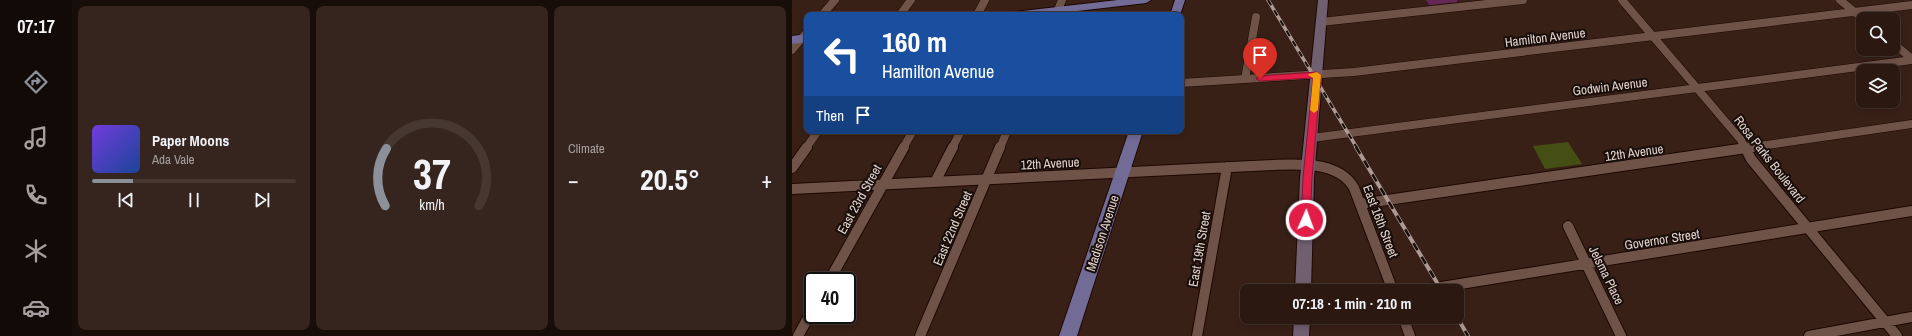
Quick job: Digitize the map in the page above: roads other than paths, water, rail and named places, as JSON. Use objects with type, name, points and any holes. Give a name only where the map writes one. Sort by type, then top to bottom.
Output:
[{"type":"main road","points":[[1035,12],[1059,8],[1140,0]]},
{"type":"main road","points":[[1176,12],[1180,0]]},
{"type":"main road","name":"Madison Avenue","points":[[1068,336],[1135,134]]},
{"type":"street","points":[[825,12],[835,0]]},
{"type":"street","points":[[902,12],[911,0]]},
{"type":"street","points":[[979,12],[986,0]]},
{"type":"street","points":[[1303,284],[1309,165],[1323,0]]},
{"type":"street","points":[[1321,22],[1523,0]]},
{"type":"street","name":"Rosa Parks Boulevard","points":[[1622,0],[1741,140],[1751,159],[1897,336]]},
{"type":"street","points":[[1840,0],[1855,12]]},
{"type":"street","name":"Hamilton Avenue","points":[[1184,83],[1317,75],[1912,5]]},
{"type":"street","points":[[1245,79],[1256,16]]},
{"type":"street","points":[[792,50],[802,38]]},
{"type":"street","points":[[1900,49],[1912,60]]},
{"type":"street","name":"Godwin Avenue","points":[[1312,138],[1912,60]]},
{"type":"street","name":"12th Avenue","points":[[1360,204],[1912,124]]},
{"type":"street","points":[[792,168],[816,134]]},
{"type":"street","name":"East 23rd Street","points":[[834,272],[911,134]]},
{"type":"street","points":[[935,182],[959,134]]},
{"type":"street","name":"East 22nd Street","points":[[920,336],[1006,134]]},
{"type":"street","name":"12th Avenue","points":[[792,189],[1227,167],[1295,164],[1309,165]]},
{"type":"street","name":"East 16th Street","points":[[1309,165],[1325,168],[1344,175],[1353,186],[1390,284]]},
{"type":"street","name":"East 19th Street","points":[[1197,336],[1227,167]]},
{"type":"street","name":"Governor Street","points":[[1461,284],[1912,211]]},
{"type":"street","name":"Jelsma Place","points":[[1568,226],[1621,336]]},
{"type":"street","points":[[1809,336],[1912,317]]},
{"type":"street","points":[[798,336],[805,324]]},
{"type":"street","points":[[1301,336],[1302,324]]},
{"type":"street","points":[[1405,324],[1410,336]]},
{"type":"railway","points":[[1268,0],[1357,148]]},
{"type":"railway","points":[[1356,147],[1438,284]]},
{"type":"railway","points":[[1461,324],[1468,336]]}]
